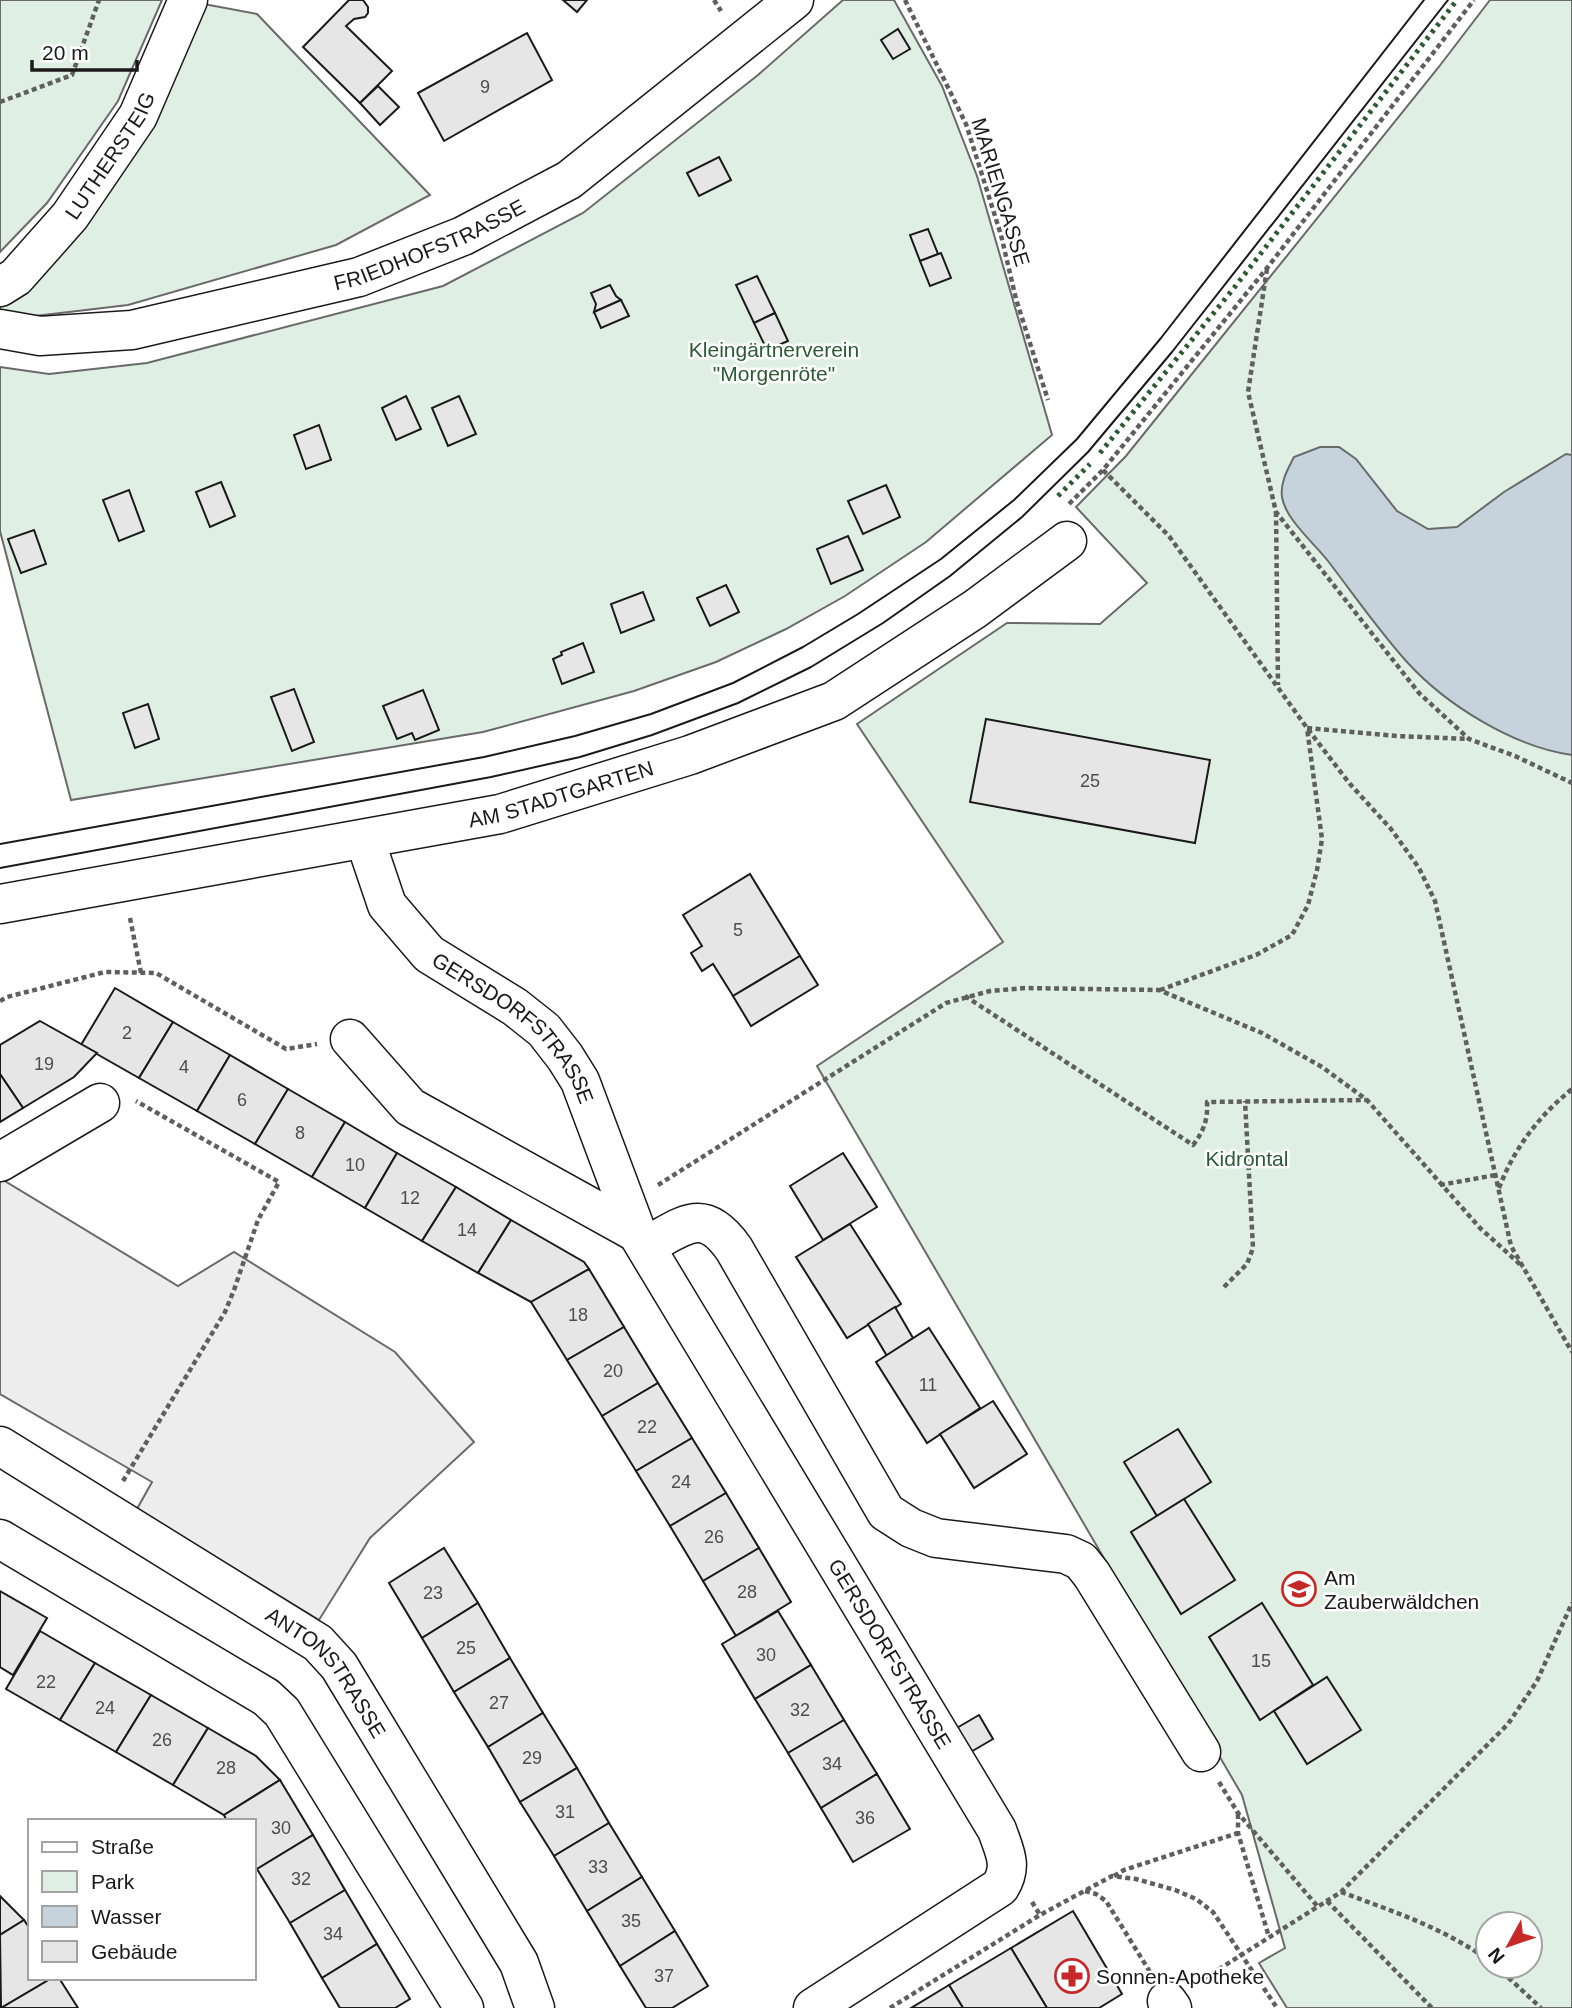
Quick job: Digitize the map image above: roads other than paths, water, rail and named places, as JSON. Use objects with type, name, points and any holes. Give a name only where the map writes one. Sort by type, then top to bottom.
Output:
[{"type":"street","name":"LUTHERSTEIG","points":[[0,287],[16,277],[70,216],[138,116],[188,0]]},
{"type":"street","name":"FRIEDHOFSTRASSE","points":[[0,329],[40,336],[132,330],[359,277],[463,236],[569,180],[794,0]]},
{"type":"street","name":"AM STADTGARTEN","points":[[0,904],[500,814],[690,755],[834,701],[975,609],[1067,541]]},
{"type":"street","name":"GERSDORFSTRASSE","points":[[365,840],[387,905],[429,954],[515,1007],[544,1030],[565,1057],[580,1082],[637,1228],[998,1830],[1004,1875],[813,2008]]},
{"type":"street","name":"GERSDORFSTRASSE","points":[[350,1038],[410,1107],[637,1228]]},
{"type":"street","points":[[0,1162],[100,1102]]},
{"type":"street","points":[[637,1228],[701,1222],[716,1227],[734,1249],[886,1513],[911,1528],[936,1538],[1066,1553],[1081,1561],[1201,1752]]},
{"type":"street","name":"ANTONSTRASSE","points":[[0,1446],[318,1643],[340,1665],[519,1963],[535,2008]]},
{"type":"street","points":[[0,1539],[266,1697],[282,1712],[464,2008]]},
{"type":"water","points":[[1320,447],[1339,447],[1356,459],[1397,511],[1428,529],[1457,527],[1504,492],[1566,454],[1572,455],[1572,755],[1527,743],[1482,722],[1441,694],[1386,638],[1328,561],[1294,522],[1284,505],[1282,486],[1294,457]]},
{"type":"tram line","points":[[0,844],[484,757],[575,736],[651,714],[733,683],[803,647],[941,559],[1014,500],[1077,439],[1161,338],[1424,0]]},
{"type":"tram line","points":[[0,868],[491,777],[580,757],[652,735],[738,703],[811,667],[883,623],[950,576],[1022,517],[1088,452],[1172,352],[1448,0]]},
{"type":"place","name":"Am Zauberwäldchen","points":[[1299,1589]]},
{"type":"place","name":"Sonnen-Apotheke","points":[[1072,1976]]},
{"type":"park label","name":"Kleingärtnerverein \"Morgenröte\"","points":[[774,361]]},
{"type":"park label","name":"Kidrontal","points":[[1247,1158]]}]
